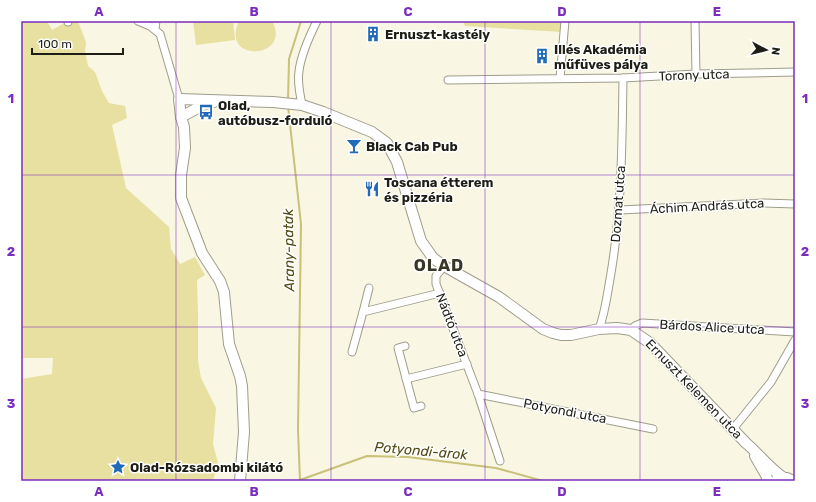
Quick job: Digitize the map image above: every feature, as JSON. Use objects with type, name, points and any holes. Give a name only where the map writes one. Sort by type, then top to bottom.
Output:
[{"type":"street","points":[[138,21],[155,29],[160,34],[164,42],[179,99],[184,127],[181,198],[202,253],[220,281],[224,292],[229,344],[242,386],[244,432],[240,481]]},
{"type":"street","points":[[155,29],[156,21]]},
{"type":"street","points":[[300,105],[298,88],[299,70],[307,44],[317,21]]},
{"type":"street","points":[[560,78],[565,21]]},
{"type":"street","points":[[695,21],[696,74]]},
{"type":"street","name":"Torony utca","points":[[448,80],[623,78],[696,74],[795,72]]},
{"type":"street","name":"Dozmat utca","points":[[599,329],[603,318],[613,264],[620,210],[623,78]]},
{"type":"street","name":"Ernuszt Kelemen utca","points":[[179,99],[274,102],[300,105],[323,112],[372,132],[387,143],[397,162],[421,241],[433,258],[444,266],[499,297],[543,329],[553,333],[571,335],[599,329],[617,328],[631,330],[650,343],[746,443],[758,460],[768,481]]},
{"type":"street","points":[[181,117],[205,104],[217,100]]},
{"type":"street","name":"Áchim András utca","points":[[620,210],[764,203],[795,204]]},
{"type":"street","name":"Nádtó utca","points":[[444,266],[436,276],[436,284],[478,394],[500,461]]},
{"type":"street","points":[[352,352],[369,288]]},
{"type":"street","points":[[363,312],[440,292]]},
{"type":"street","name":"Bárdos Alice utca","points":[[631,330],[635,326],[642,323],[795,332]]},
{"type":"street","points":[[733,429],[771,382],[795,340]]},
{"type":"street","points":[[405,346],[398,348],[406,379],[414,408],[421,406]]},
{"type":"street","name":"Nádtó utca","points":[[406,379],[467,364]]},
{"type":"street","name":"Potyondi utca","points":[[478,394],[653,429]]},
{"type":"street","name":"Ernuszt Kelemen utca","points":[[746,443],[756,450],[778,474],[790,477]]},
{"type":"street","points":[[774,481],[790,477]]},
{"type":"shaded area","points":[[21,21],[47,21],[52,30],[68,21],[75,21],[79,24],[86,42],[85,51],[88,66],[95,72],[102,91],[109,103],[125,106],[127,118],[112,125],[126,188],[169,227],[171,249],[180,264],[195,257],[205,275],[197,280],[198,360],[201,378],[216,408],[213,444],[218,463],[213,481],[21,481],[21,406],[23,405],[21,379],[52,374],[53,358],[21,358]]},
{"type":"shaded area","points":[[193,21],[233,21],[235,40],[196,45]]},
{"type":"shaded area","points":[[239,21],[272,21],[276,34],[273,43],[266,49],[256,51],[246,50],[239,44],[236,35]]},
{"type":"shaded area","points":[[463,21],[562,21],[561,32],[465,26]]},
{"type":"waterway","name":"Arany-patak","points":[[288,100],[289,59],[301,21]]},
{"type":"waterway","name":"Arany-patak","points":[[288,106],[301,224],[298,430],[300,481]]},
{"type":"waterway","name":"Potyondi-árok","points":[[300,480],[367,456],[408,457],[496,468],[543,481]]},
{"type":"place","name":"Ernuszt-kastély","points":[[373,34]]},
{"type":"place","name":"Illés Akadémia műfüves pálya","points":[[542,56]]},
{"type":"place","name":"Olad, autóbusz-forduló","points":[[206,112]]},
{"type":"place","name":"Black Cab Pub","points":[[354,146]]},
{"type":"place","name":"Toscana étterem és pizzéria","points":[[372,189]]},
{"type":"place","name":"Olad-Rózsadombi kilátó","points":[[118,467]]},
{"type":"district","name":"OLAD","points":[[439,265]]}]
